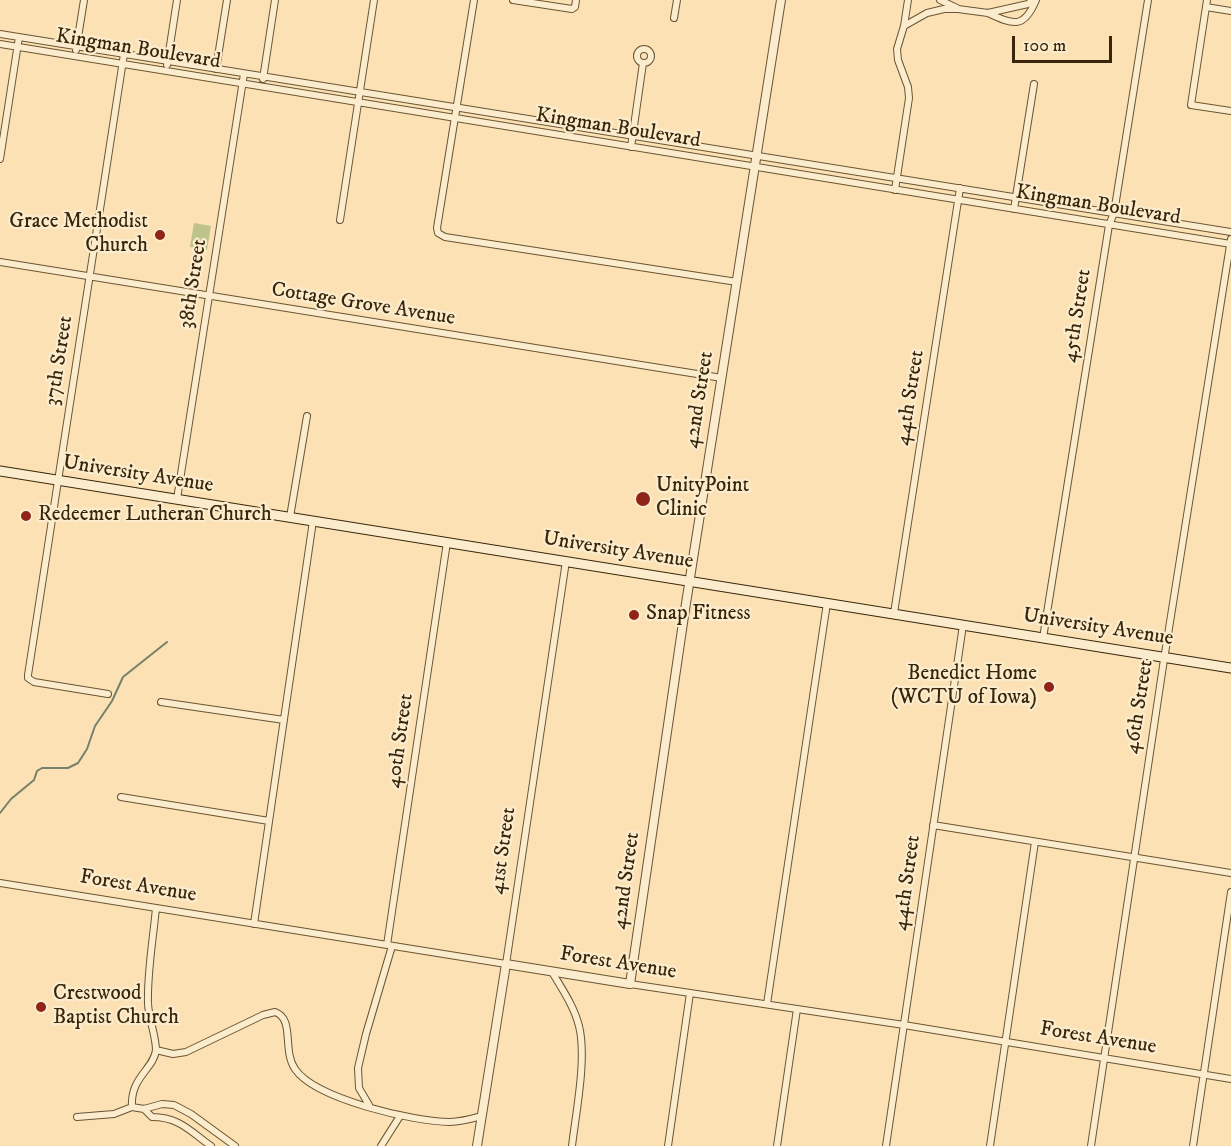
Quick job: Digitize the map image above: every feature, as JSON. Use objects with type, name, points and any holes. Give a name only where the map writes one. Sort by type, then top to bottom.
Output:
[{"type":"main road","name":"University Avenue","points":[[0,471],[1231,668]]},
{"type":"street","points":[[75,57],[84,0]]},
{"type":"street","points":[[166,71],[177,0]]},
{"type":"street","points":[[216,69],[226,0]]},
{"type":"street","points":[[262,87],[275,0]]},
{"type":"street","points":[[340,220],[374,0]]},
{"type":"street","points":[[474,0],[438,233],[445,237],[737,282]]},
{"type":"street","points":[[513,0],[572,9],[576,3]]},
{"type":"street","points":[[674,18],[677,0]]},
{"type":"street","name":"42nd Street","points":[[630,984],[690,580],[781,0]]},
{"type":"street","points":[[895,190],[909,98],[897,49],[908,0]]},
{"type":"street","points":[[940,0],[958,9]]},
{"type":"street","points":[[904,26],[927,13],[958,9],[988,13],[1010,23],[1018,23],[1031,13],[1035,0]]},
{"type":"street","points":[[988,13],[1028,4],[1035,0]]},
{"type":"street","name":"45th Street","points":[[1043,638],[1109,225],[1114,213],[1148,0]]},
{"type":"street","points":[[1231,11],[1207,3],[1191,105],[1231,111]]},
{"type":"street","name":"Kingman Boulevard","points":[[0,34],[1231,232]]},
{"type":"street","points":[[0,159],[19,37]]},
{"type":"street","name":"Kingman Boulevard","points":[[0,44],[1109,225],[1231,242]]},
{"type":"street","name":"37th Street","points":[[108,694],[34,682],[28,678],[28,673],[124,54]]},
{"type":"street","points":[[631,147],[643,63]]},
{"type":"street","name":"38th Street","points":[[177,499],[244,74]]},
{"type":"street","points":[[1014,209],[1034,84]]},
{"type":"street","name":"44th Street","points":[[894,613],[960,188]]},
{"type":"street","name":"46th Street","points":[[1091,1146],[1231,242]]},
{"type":"street","name":"Cottage Grove Avenue","points":[[0,262],[722,378]]},
{"type":"street","points":[[290,517],[307,416]]},
{"type":"street","points":[[254,924],[313,521]]},
{"type":"street","name":"40th Street","points":[[371,1107],[364,1100],[359,1088],[358,1068],[390,945],[447,542]]},
{"type":"street","name":"41st Street","points":[[477,1146],[566,561]]},
{"type":"street","points":[[767,1004],[827,603]]},
{"type":"street","name":"44th Street","points":[[886,1146],[963,625]]},
{"type":"street","points":[[161,702],[284,720]]},
{"type":"street","points":[[121,797],[269,821]]},
{"type":"street","points":[[933,825],[1231,873]]},
{"type":"street","points":[[990,1146],[1035,842]]},
{"type":"street","name":"Forest Avenue","points":[[0,883],[552,972],[904,1025],[1231,1079]]},
{"type":"street","points":[[1194,1146],[1231,892]]},
{"type":"street","points":[[132,1107],[135,1084],[152,1060],[156,1050],[150,1025],[148,990],[156,908]]},
{"type":"street","points":[[552,972],[572,1005],[580,1034],[581,1054],[572,1146]]},
{"type":"street","points":[[668,1146],[690,993]]},
{"type":"street","points":[[777,1146],[797,1009]]},
{"type":"street","points":[[156,1050],[173,1054],[186,1052],[275,1012],[285,1019],[288,1028],[287,1047],[291,1061],[303,1078],[318,1088],[400,1116],[450,1122],[482,1116]]},
{"type":"street","points":[[77,1117],[114,1114],[132,1107],[144,1109],[162,1104],[182,1108],[235,1146]]},
{"type":"street","points":[[144,1109],[152,1117],[166,1117],[178,1122],[211,1146]]},
{"type":"street","points":[[381,1146],[400,1116]]},
{"type":"green space","points":[[194,223],[211,226],[207,250],[190,247]]},
{"type":"waterway","points":[[0,813],[11,799],[34,780],[37,771],[42,768],[68,768],[78,763],[87,749],[95,726],[112,701],[123,677],[167,642]]},
{"type":"place","name":"Grace Methodist Church","points":[[160,235]]},
{"type":"place","name":"UnityPoint Clinic","points":[[643,499]]},
{"type":"place","name":"Redeemer Lutheran Church","points":[[26,516]]},
{"type":"place","name":"Snap Fitness","points":[[634,615]]},
{"type":"place","name":"Benedict Home (WCTU of Iowa)","points":[[1049,687]]},
{"type":"place","name":"Crestwood Baptist Church","points":[[41,1007]]}]
